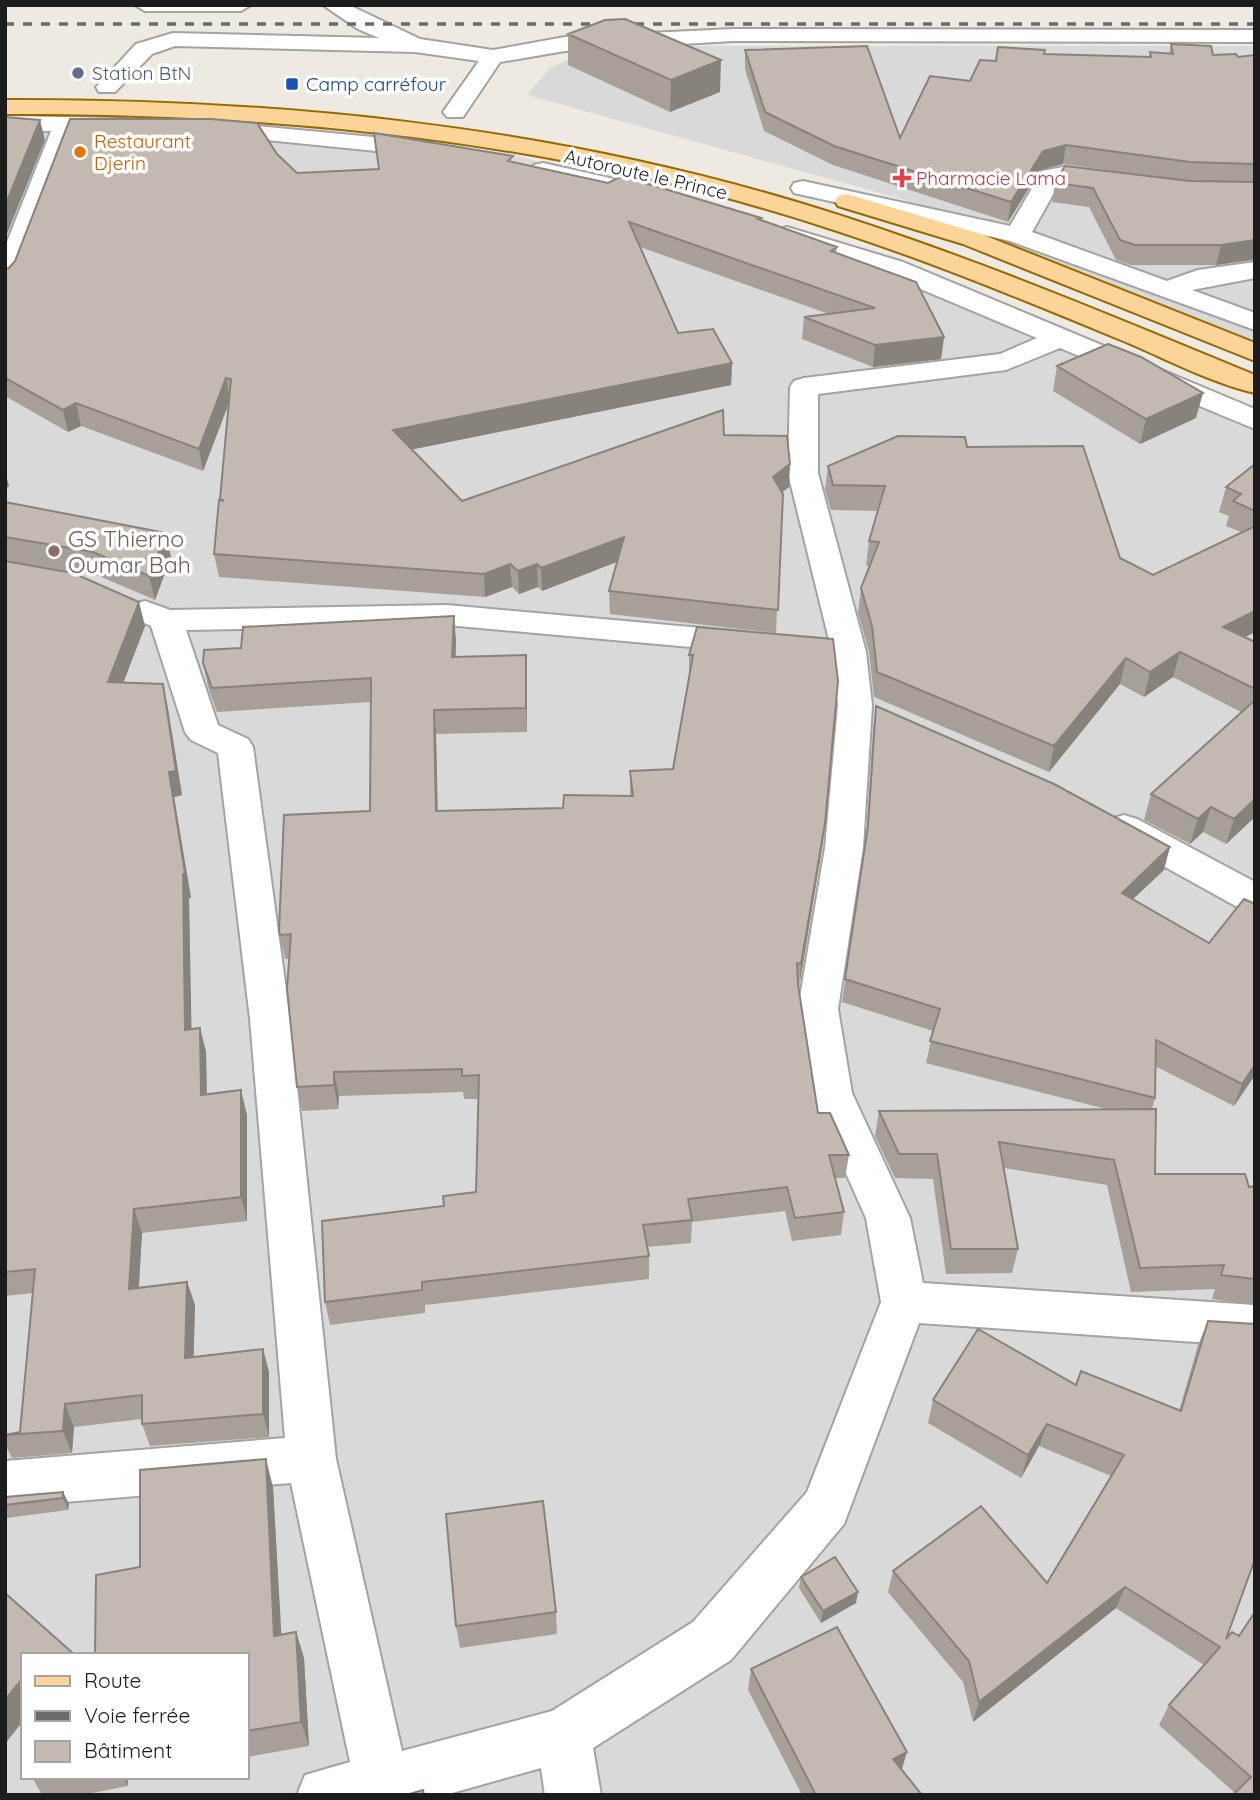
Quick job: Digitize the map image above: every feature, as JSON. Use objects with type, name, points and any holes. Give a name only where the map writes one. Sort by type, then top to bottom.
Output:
[{"type":"main road","name":"Autoroute le Prince","points":[[5,88],[107,87],[292,92],[455,111],[614,139]]},
{"type":"main road","name":"Autoroute le Prince","points":[[5,107],[91,105],[275,112],[454,135],[622,166],[788,207],[937,258],[1255,385]]},
{"type":"main road","name":"Autoroute le Prince","points":[[679,154],[972,239],[1255,353]]},
{"type":"street","points":[[145,5],[241,5]]},
{"type":"street","points":[[333,5],[366,24],[415,45]]},
{"type":"street","points":[[107,87],[144,49],[173,39],[415,45],[493,57],[565,44],[733,35],[1255,36]]},
{"type":"street","points":[[455,111],[493,57]]},
{"type":"street","points":[[5,123],[214,130],[406,146],[627,187],[710,211]]},
{"type":"street","points":[[5,281],[66,123]]},
{"type":"street","points":[[1017,235],[1051,176],[1063,174],[1133,184]]},
{"type":"street","points":[[803,188],[1017,235],[1255,323]]},
{"type":"street","points":[[762,227],[894,268],[1057,339],[1255,420]]},
{"type":"street","points":[[1167,290],[1198,278],[1255,270]]},
{"type":"street","points":[[325,1795],[382,1784],[563,1735],[712,1641],[826,1507],[904,1302],[888,1218],[831,1093],[818,1009],[844,848],[873,713],[835,650],[803,473],[804,387],[1006,362],[1057,339]]},
{"type":"street","points":[[121,601],[166,620],[447,615],[779,645]]},
{"type":"street","points":[[166,620],[203,732],[235,747],[270,1019],[311,1459],[382,1784]]},
{"type":"street","points":[[1099,814],[1255,899]]},
{"type":"street","points":[[904,1302],[1255,1326]]},
{"type":"street","points":[[5,1484],[311,1459]]},
{"type":"street","points":[[563,1735],[573,1795]]},
{"type":"shaded area","points":[[597,46],[1255,46],[1255,346],[902,199],[527,95],[550,68]]},
{"type":"shaded area","points":[[5,122],[124,123],[353,134],[506,153],[875,255],[1101,344],[1255,414],[1255,1795],[5,1795]]},
{"type":"building","points":[[625,19],[721,60],[671,80],[568,34],[605,20]]},
{"type":"building","points":[[1171,44],[1211,46],[1213,55],[1255,55],[1255,164],[1190,162],[1066,145],[1043,151],[1011,202],[834,146],[765,112],[745,50],[867,46],[900,138],[930,76],[970,81],[980,60],[996,61],[998,47],[1045,50],[1044,54],[1151,57],[1150,52],[1173,54]]},
{"type":"building","points":[[5,117],[40,120],[5,206]]},
{"type":"building","points":[[70,119],[211,119],[257,123],[277,154],[297,173],[379,169],[374,133],[513,156],[508,161],[608,183],[622,176],[761,218],[758,219],[837,247],[831,251],[916,282],[944,337],[875,345],[804,317],[875,308],[629,222],[678,333],[713,329],[732,363],[393,430],[462,501],[723,410],[724,435],[787,436],[790,464],[773,477],[783,494],[778,610],[609,591],[624,537],[541,568],[537,564],[518,571],[510,564],[484,574],[214,554],[219,500],[224,501],[220,499],[231,379],[226,378],[199,449],[76,403],[63,410],[5,378],[5,269],[15,261]]},
{"type":"building","points":[[1065,166],[1190,181],[1255,182],[1255,240],[1221,245],[1135,245],[1120,240],[1093,188],[1055,183]]},
{"type":"building","points":[[1108,344],[1141,357],[1203,393],[1146,419],[1057,366]]},
{"type":"building","points":[[898,436],[965,437],[967,447],[1083,446],[1120,558],[1153,575],[1255,526],[1255,611],[1223,627],[1255,642],[1255,689],[1180,652],[1150,672],[1126,658],[1054,746],[877,672],[872,626],[861,588],[879,542],[869,541],[885,486],[833,485],[828,466]]},
{"type":"building","points":[[1255,464],[1255,511],[1233,501],[1241,494],[1226,487]]},
{"type":"building","points":[[5,502],[166,533],[149,576],[93,552],[5,537]]},
{"type":"building","points":[[5,561],[73,573],[139,602],[108,682],[163,684],[176,771],[169,772],[185,873],[185,1030],[200,1028],[201,1095],[241,1090],[241,1197],[134,1209],[129,1289],[187,1282],[185,1358],[263,1349],[263,1414],[142,1424],[142,1395],[65,1404],[63,1431],[5,1435],[20,1432],[35,1269],[5,1272]]},
{"type":"building","points":[[454,616],[452,657],[526,655],[526,708],[434,710],[436,811],[563,808],[564,795],[633,796],[630,771],[673,769],[693,655],[689,655],[697,627],[833,639],[838,681],[825,823],[801,964],[797,963],[818,1113],[830,1113],[849,1155],[829,1155],[844,1212],[795,1218],[787,1187],[688,1199],[692,1220],[643,1225],[649,1256],[422,1282],[422,1290],[325,1302],[322,1221],[444,1206],[443,1196],[476,1192],[479,1075],[462,1076],[462,1069],[334,1072],[334,1085],[297,1087],[287,989],[291,934],[280,935],[279,931],[284,815],[370,811],[371,678],[212,688],[203,663],[204,650],[241,648],[243,627]]},
{"type":"building","points":[[1255,700],[1255,799],[1234,819],[1211,807],[1198,819],[1151,794]]},
{"type":"building","points":[[876,706],[1054,784],[1170,847],[1122,893],[1209,943],[1244,899],[1255,904],[1255,1065],[1242,1084],[1156,1040],[1155,1098],[930,1041],[940,1009],[845,979],[868,826]]},
{"type":"building","points":[[1156,1109],[1155,1174],[1245,1174],[1249,1187],[1255,1186],[1255,1279],[1221,1275],[1224,1265],[1140,1268],[1114,1160],[999,1142],[1018,1249],[951,1249],[937,1154],[899,1154],[879,1111]]},
{"type":"building","points":[[1208,1321],[1255,1324],[1255,1559],[1226,1639],[1232,1632],[1239,1636],[1255,1612],[1255,1795],[1233,1795],[1251,1777],[1169,1705],[1220,1647],[1125,1587],[979,1702],[969,1661],[893,1571],[981,1506],[1047,1583],[1124,1455],[1047,1424],[1028,1455],[933,1400],[978,1329],[1076,1385],[1081,1371],[1181,1411]]},
{"type":"building","points":[[266,1459],[274,1636],[296,1632],[301,1722],[248,1731],[248,1653],[95,1653],[96,1575],[140,1567],[140,1470]]},
{"type":"building","points":[[63,1492],[63,1498],[5,1505],[5,1497]]},
{"type":"building","points":[[543,1501],[556,1612],[456,1626],[446,1514]]},
{"type":"building","points":[[835,1557],[858,1592],[823,1611],[801,1577]]},
{"type":"building","points":[[5,1593],[73,1653],[21,1653],[21,1680],[5,1700]]},
{"type":"building","points":[[837,1627],[907,1752],[893,1759],[922,1795],[816,1795],[751,1669]]},
{"type":"building","points":[[423,1790],[424,1795],[406,1795]]},
{"type":"railway","points":[[5,24],[1255,24]]},
{"type":"place","name":"Station BtN","points":[[78,73]]},
{"type":"place","name":"Camp carréfour","points":[[292,84]]},
{"type":"place","name":"Restaurant Djerin","points":[[80,152]]},
{"type":"place","name":"Pharmacie Lama","points":[[902,178]]},
{"type":"place","name":"GS Thierno Oumar Bah","points":[[54,551]]}]
